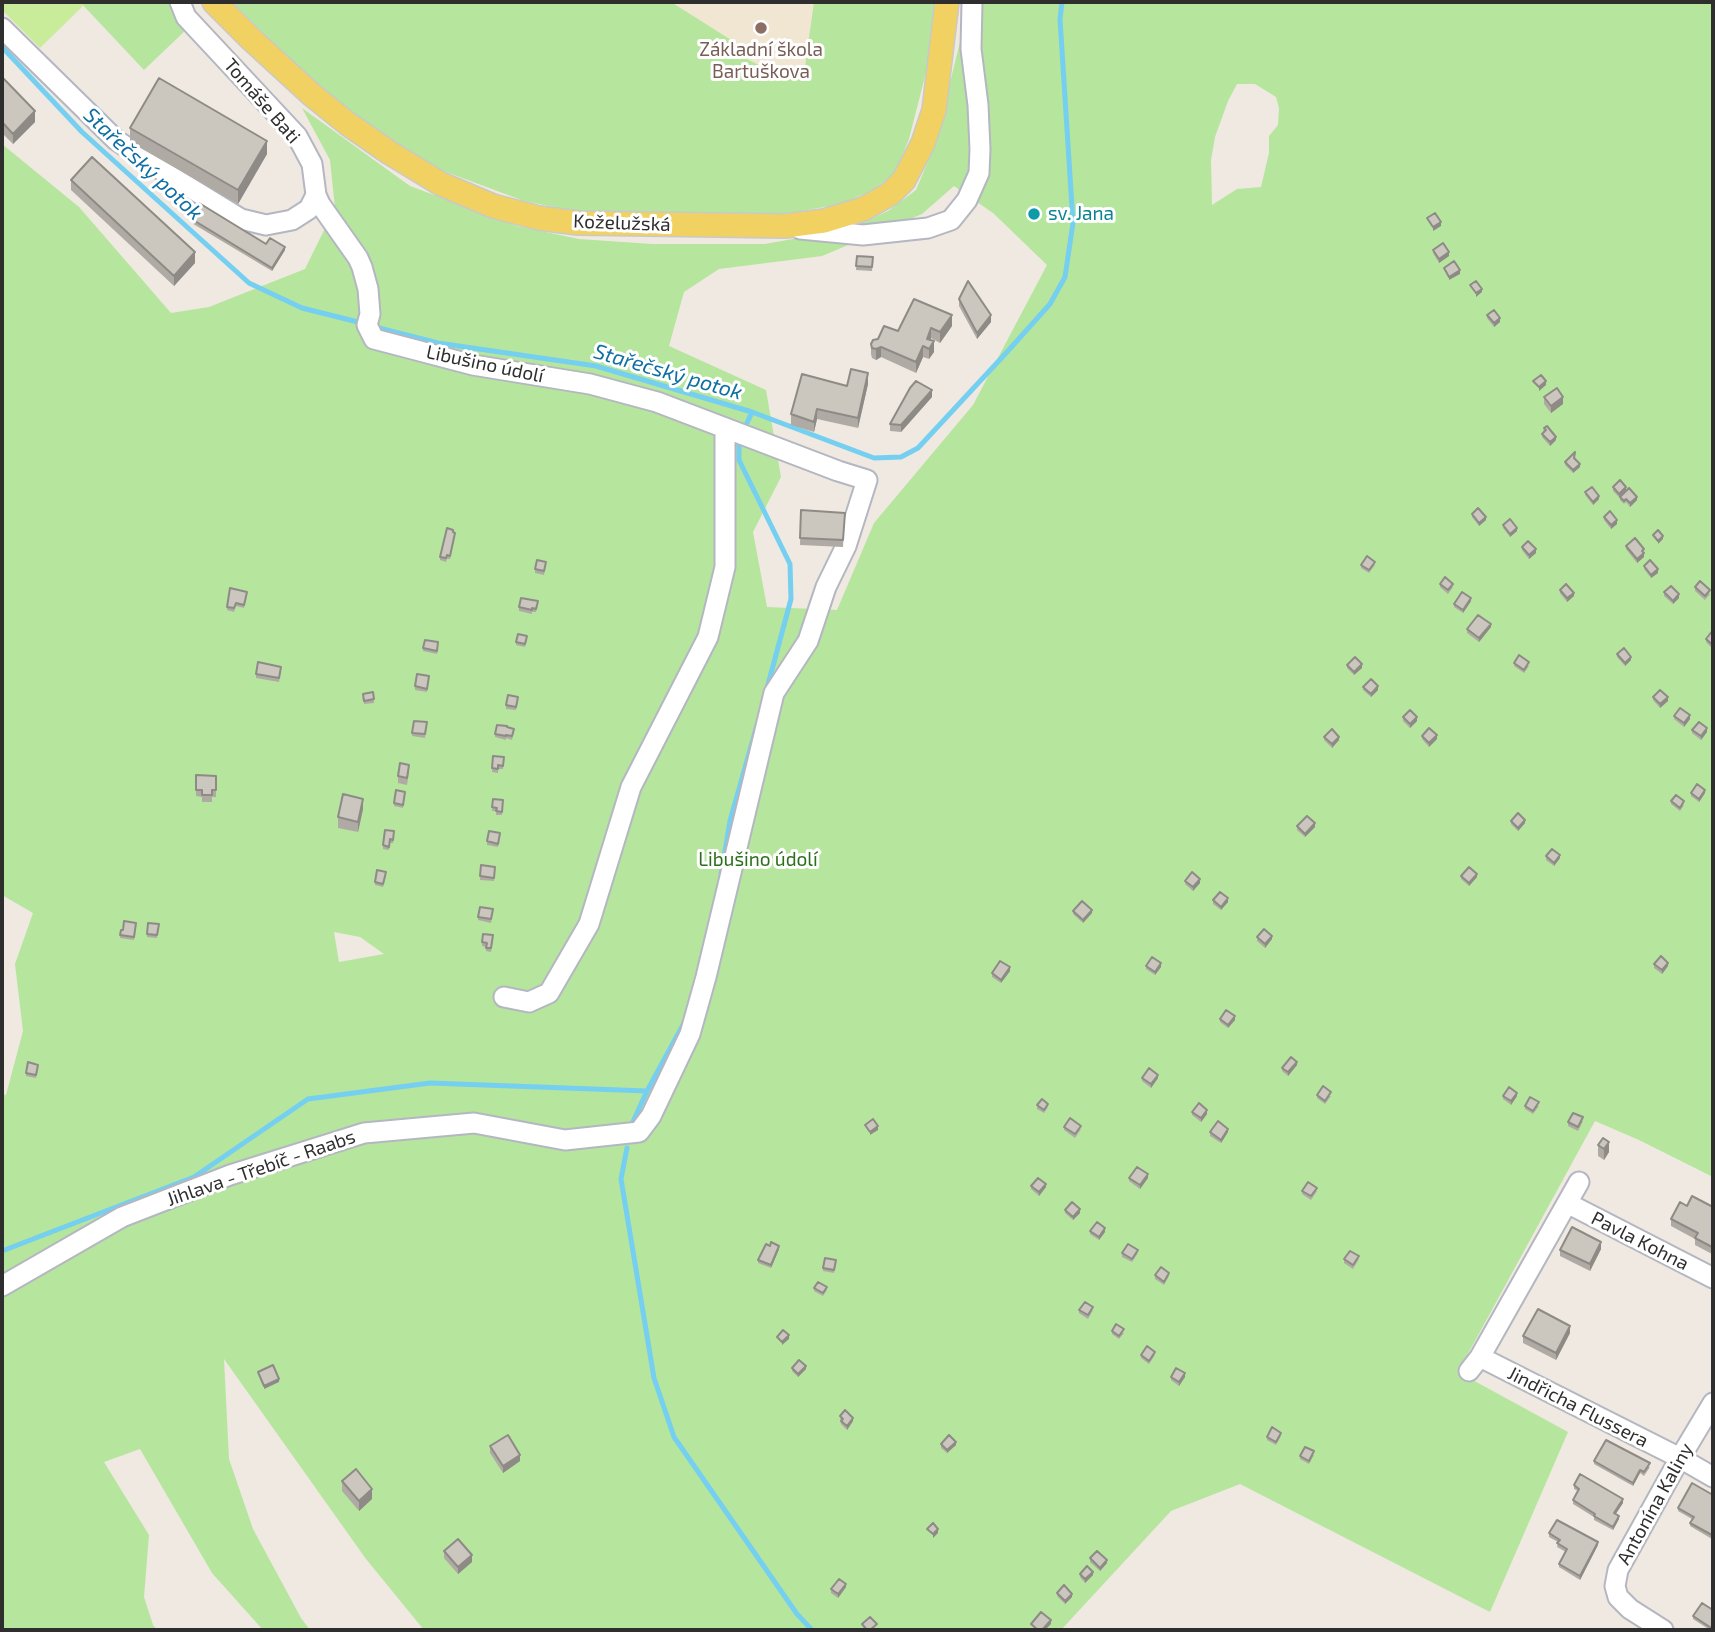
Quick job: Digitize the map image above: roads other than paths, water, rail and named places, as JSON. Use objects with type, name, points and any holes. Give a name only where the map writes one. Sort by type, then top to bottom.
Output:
[{"type":"main road","name":"Koželužská","points":[[214,2],[312,95],[348,124],[416,169],[467,196],[520,214],[559,221],[764,226],[806,224],[844,216],[881,200],[904,180],[923,143],[934,110],[947,2]]},
{"type":"street","name":"Tomáše Bati","points":[[180,2],[186,17],[297,136],[312,164],[316,195]]},
{"type":"street","points":[[764,226],[863,235],[928,228],[951,220],[967,200],[979,173],[978,105],[971,49],[972,2]]},
{"type":"street","points":[[2,28],[116,140],[242,219],[265,225],[292,220],[309,209],[316,195]]},
{"type":"street","name":"Libušino údolí","points":[[316,195],[358,258],[368,289],[370,314],[367,325],[374,339],[473,365],[590,384],[657,402],[867,480]]},
{"type":"street","points":[[505,997],[529,1002],[549,992],[589,924],[631,787],[708,637],[725,567],[725,428]]},
{"type":"street","name":"Jihlava - Třebíč - Raabs","points":[[2,1286],[122,1217],[230,1175],[364,1133],[474,1123],[565,1140],[639,1132],[651,1116],[690,1034],[774,693],[808,641],[826,587],[846,546],[867,480]]},
{"type":"street","name":"Jindřicha Flussera","points":[[1578,1182],[1474,1364],[1680,1458],[1713,1477]]},
{"type":"street","name":"Pavla Kohna","points":[[1567,1203],[1713,1278]]},
{"type":"street","name":"Antonína Kaliny","points":[[1663,1630],[1630,1609],[1619,1597],[1615,1586],[1618,1570],[1713,1403]]},
{"type":"waterway","name":"Stařečský potok","points":[[375,327],[438,343],[596,366],[752,412],[874,458],[901,457],[918,448],[1007,352],[1050,304],[1065,277],[1073,223],[1060,19],[1062,2]]},
{"type":"waterway","name":"Stařečský potok","points":[[2,47],[82,132],[249,283],[302,308],[362,323]]},
{"type":"waterway","points":[[747,423],[752,412]]},
{"type":"waterway","points":[[739,445],[739,460],[790,564],[791,599],[766,692]]},
{"type":"waterway","points":[[721,875],[730,821],[757,725]]},
{"type":"waterway","points":[[631,1126],[684,1023]]},
{"type":"waterway","points":[[2,1251],[194,1177],[308,1099],[430,1083],[647,1091]]},
{"type":"waterway","points":[[627,1148],[621,1179],[654,1378],[674,1437],[797,1614],[812,1630]]},
{"type":"place","name":"Základní škola Bartuškova","points":[[761,28]]},
{"type":"place","name":"sv. Jana","points":[[1034,214]]}]
